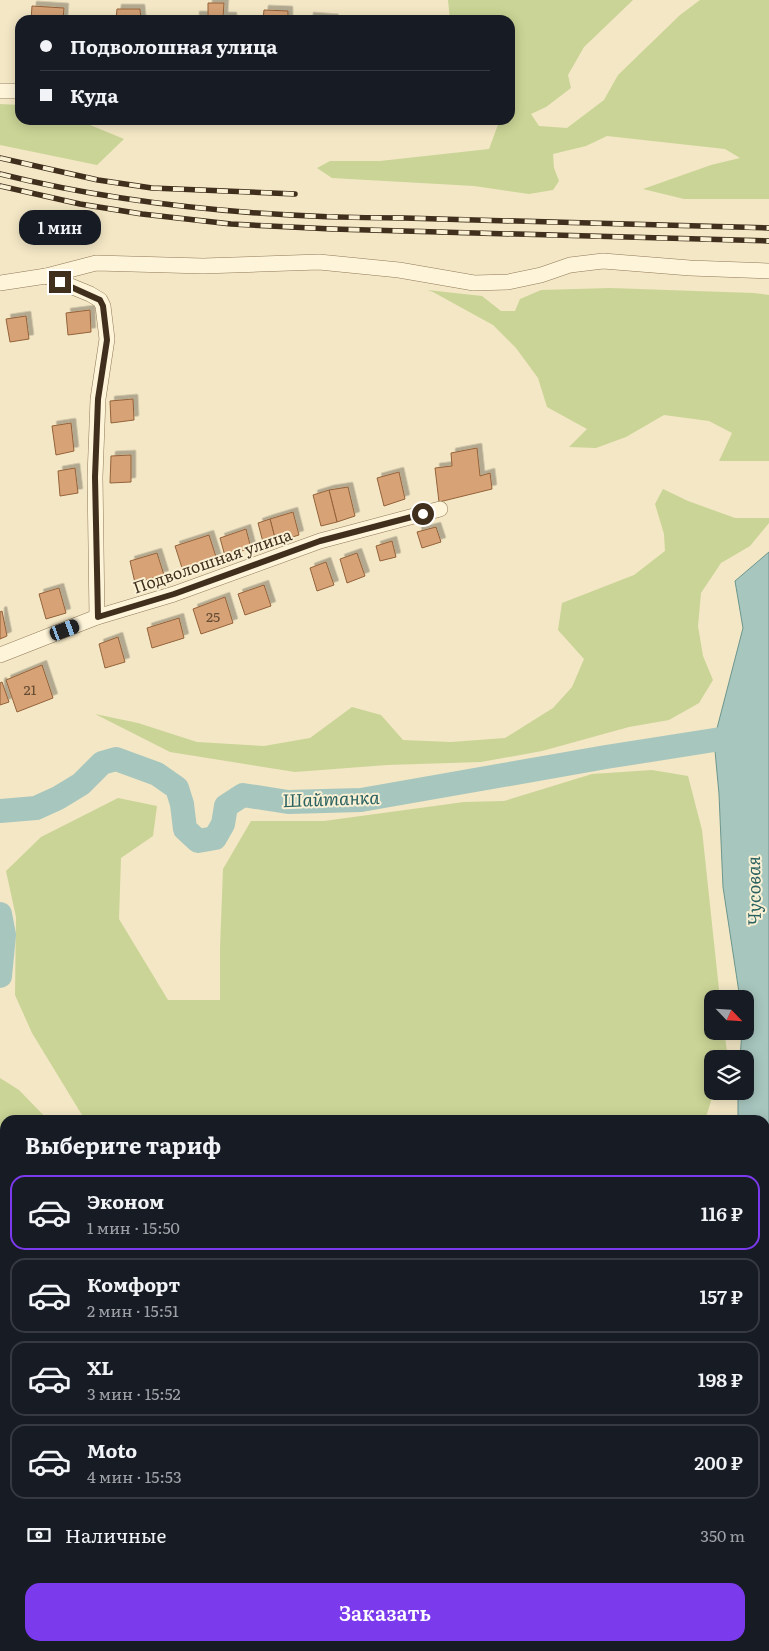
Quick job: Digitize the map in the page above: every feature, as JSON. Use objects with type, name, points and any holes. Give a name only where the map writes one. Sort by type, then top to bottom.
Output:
[{"type":"street","points":[[0,91],[15,91]]},
{"type":"street","points":[[0,283],[46,276],[96,264],[203,266],[320,262],[399,270],[474,283],[508,282],[570,266],[603,261],[690,268],[769,271]]},
{"type":"street","points":[[46,276],[90,294],[100,300],[103,306],[107,340],[98,399],[95,477],[98,617]]},
{"type":"street","name":"Подволошная улица","points":[[0,655],[98,617],[174,594],[320,541],[440,509]]},
{"type":"green space","points":[[448,0],[633,0],[584,47],[568,75],[571,88],[546,107],[531,114],[539,126],[567,128],[604,100],[618,75],[680,15],[700,0],[769,0],[769,199],[684,199],[643,189],[711,165],[740,158],[725,149],[607,136],[586,146],[553,154],[554,168],[559,181],[553,190],[529,194],[474,186],[332,178],[317,168],[330,161],[380,161],[489,149],[498,125],[515,125],[515,15],[450,15]]},
{"type":"green space","points":[[0,104],[15,105],[15,125],[90,125],[124,139],[97,165],[0,145]]},
{"type":"green space","points":[[610,288],[769,295],[769,461],[719,461],[732,433],[709,421],[664,415],[626,437],[596,448],[569,447],[587,429],[547,407],[538,378],[516,348],[493,325],[427,290],[482,296],[501,311],[515,311],[520,299],[541,290]]},
{"type":"green space","points":[[663,489],[688,501],[735,518],[769,518],[769,523],[750,546],[721,563],[701,593],[698,626],[703,656],[713,680],[699,703],[669,720],[629,727],[542,751],[481,762],[387,765],[295,772],[170,752],[95,714],[138,723],[197,742],[264,746],[310,738],[352,707],[381,715],[403,740],[451,742],[505,738],[553,708],[572,687],[584,659],[558,630],[562,603],[634,575],[665,551],[664,534],[655,504]]},
{"type":"green space","points":[[652,770],[688,776],[702,830],[719,990],[704,990],[704,1040],[725,1040],[727,1050],[704,1050],[704,1100],[711,1100],[706,1115],[82,1115],[32,1033],[15,995],[16,917],[6,871],[41,837],[118,798],[157,806],[153,836],[121,858],[119,919],[168,1000],[220,1000],[223,869],[251,821],[324,821],[464,802],[504,801],[592,774]]},
{"type":"green space","points":[[0,1078],[19,1090],[43,1115],[0,1115]]},
{"type":"water","name":"Чусовая","points":[[769,552],[769,1115],[738,1115],[738,1100],[754,1100],[754,1050],[741,1050],[741,1040],[754,1040],[754,990],[739,990],[723,887],[719,794],[714,740],[743,628],[735,581]]},
{"type":"building","points":[[208,3],[224,3],[223,15],[208,15]]},
{"type":"building","points":[[32,6],[64,8],[63,15],[31,15]]},
{"type":"building","points":[[117,9],[140,9],[141,15],[116,15]]},
{"type":"building","points":[[264,10],[288,11],[288,15],[264,15]]},
{"type":"building","points":[[90,310],[91,332],[68,335],[66,313]]},
{"type":"building","points":[[26,316],[29,339],[10,342],[6,319]]},
{"type":"building","points":[[133,399],[134,420],[111,423],[110,401]]},
{"type":"building","points":[[71,423],[74,451],[56,455],[52,426]]},
{"type":"building","points":[[477,448],[480,476],[490,473],[492,489],[439,502],[435,468],[452,466],[451,453]]},
{"type":"building","points":[[131,455],[131,482],[110,483],[111,456]]},
{"type":"building","points":[[75,468],[78,493],[60,496],[58,471]]},
{"type":"building","points":[[399,472],[405,499],[384,506],[377,478]]},
{"type":"building","points":[[348,487],[355,516],[337,522],[329,490]]},
{"type":"building","points":[[329,490],[337,522],[321,526],[313,495]]},
{"type":"building","points":[[293,512],[299,535],[276,542],[270,519]]},
{"type":"building","points":[[270,519],[276,542],[264,546],[258,523]]},
{"type":"building","points":[[436,527],[441,542],[422,548],[417,532]]},
{"type":"building","points":[[246,529],[251,548],[225,556],[220,538]]},
{"type":"building","points":[[209,535],[217,560],[183,571],[175,546]]},
{"type":"building","points":[[392,541],[396,557],[380,561],[376,546]]},
{"type":"building","points":[[157,553],[164,575],[135,583],[130,561]]},
{"type":"building","points":[[357,553],[365,576],[347,583],[340,559]]},
{"type":"building","points":[[326,562],[334,585],[317,591],[310,568]]},
{"type":"building","points":[[264,585],[271,606],[245,615],[238,594]]},
{"type":"building","points":[[59,588],[66,613],[46,619],[39,594]]},
{"type":"building","points":[[225,597],[233,623],[201,634],[193,609]]},
{"type":"building","points":[[2,611],[7,636],[0,639],[0,612]]},
{"type":"building","points":[[179,618],[184,638],[152,648],[147,628]]},
{"type":"building","points":[[118,637],[125,662],[105,668],[99,644]]},
{"type":"building","points":[[42,665],[53,698],[17,712],[6,680]]},
{"type":"building","points":[[2,682],[9,702],[0,705],[0,683]]},
{"type":"waterway","name":"Шайтанка","points":[[0,811],[36,808],[58,798],[81,784],[102,763],[116,759],[157,774],[177,788],[182,804],[185,829],[198,841],[215,838],[223,824],[226,806],[243,795],[288,802],[361,800],[606,757],[746,735]]},
{"type":"waterway","name":"Шайтанка","points":[[0,914],[4,935],[0,976]]},
{"type":"railway","points":[[0,158],[98,180],[152,188],[295,194]]},
{"type":"railway","points":[[0,174],[49,185],[150,202],[252,213],[303,216],[769,228]]},
{"type":"railway","points":[[0,186],[80,204],[142,214],[231,224],[332,229],[769,241]]},
{"type":"route","points":[[60,282],[100,300],[103,306],[107,340],[98,399],[95,477],[98,617],[174,594],[320,541],[423,514]]}]
